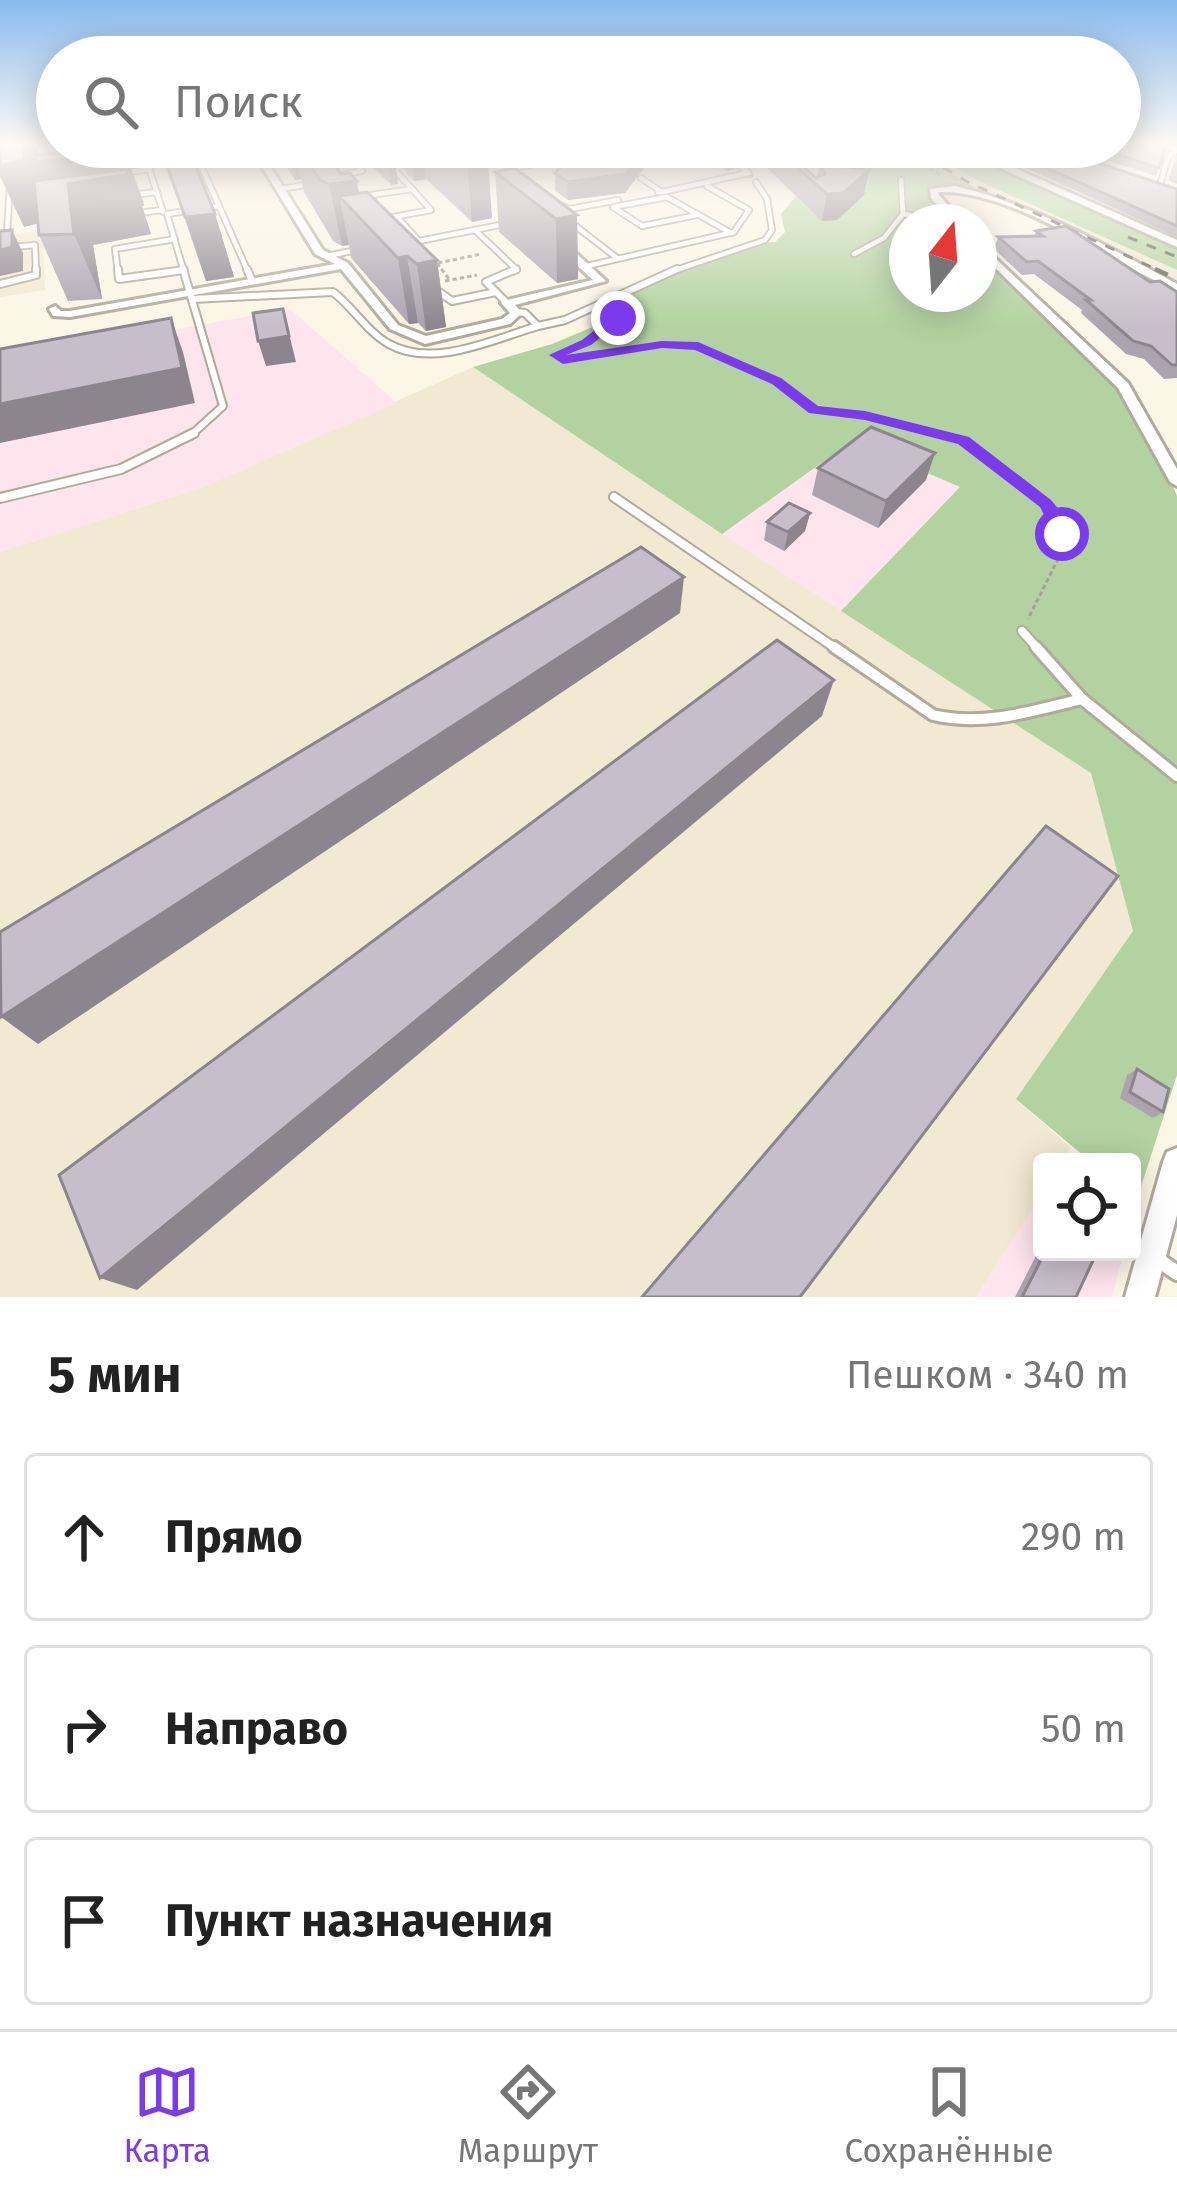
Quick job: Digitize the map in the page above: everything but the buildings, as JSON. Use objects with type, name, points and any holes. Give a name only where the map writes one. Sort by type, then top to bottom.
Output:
[{"type":"street","points":[[290,206],[319,252],[344,265],[394,327],[419,340],[506,322],[511,308],[601,281],[544,231]]},
{"type":"street","points":[[1003,206],[1081,238],[1177,288]]},
{"type":"street","points":[[1091,206],[1177,244]]},
{"type":"street","points":[[496,210],[511,223],[530,220]]},
{"type":"street","points":[[997,264],[1123,386],[1177,482]]},
{"type":"street","points":[[56,309],[70,314],[192,296],[344,265]]},
{"type":"street","points":[[1140,1297],[1164,1264],[1177,1162]]},
{"type":"lane","points":[[7,233],[8,206]]},
{"type":"lane","points":[[0,497],[147,459],[203,432],[223,406],[163,206]]},
{"type":"lane","points":[[122,226],[220,206],[252,281]]},
{"type":"lane","points":[[353,206],[357,210]]},
{"type":"lane","points":[[372,221],[431,210],[427,206]]},
{"type":"lane","points":[[620,206],[613,207],[642,226],[697,215]]},
{"type":"lane","points":[[682,206],[731,233]]},
{"type":"lane","points":[[587,266],[731,233],[750,212],[740,206]]},
{"type":"lane","points":[[192,296],[333,292],[389,344],[420,352],[442,351],[538,326],[683,266],[765,240],[772,230],[768,206]]},
{"type":"lane","points":[[128,210],[128,215],[166,214]]},
{"type":"lane","points":[[552,214],[562,216],[618,259]]},
{"type":"lane","points":[[397,217],[419,241]]},
{"type":"lane","points":[[391,244],[511,223]]},
{"type":"lane","points":[[475,230],[518,271],[488,280],[511,308],[525,313],[538,326]]},
{"type":"lane","points":[[854,254],[889,232]]},
{"type":"lane","points":[[175,239],[115,249],[119,279],[184,270]]},
{"type":"lane","points":[[0,248],[35,244],[40,259],[35,277],[0,284]]},
{"type":"lane","points":[[327,256],[369,248]]},
{"type":"lane","points":[[412,268],[447,301],[496,292]]},
{"type":"lane","points":[[614,497],[933,715],[962,722],[988,720],[1082,699]]},
{"type":"lane","points":[[1022,631],[1082,699],[1177,776]]},
{"type":"path","points":[[419,241],[466,298]]},
{"type":"path","points":[[412,268],[497,250]]},
{"type":"path","points":[[593,307],[618,318],[586,343],[556,355],[563,360],[662,344],[698,346],[776,381],[814,410],[865,415],[942,433],[981,454],[1046,503],[1058,518],[1060,555],[1022,631]]},
{"type":"shaded area","points":[[1011,206],[1034,206],[1157,260],[1177,270],[1177,284]]},
{"type":"shaded area","points":[[43,230],[45,290],[0,297],[0,236]]},
{"type":"shaded area","points":[[290,309],[397,403],[201,488],[0,552],[0,361]]},
{"type":"shaded area","points":[[473,367],[1091,773],[1134,931],[1016,1099],[1071,1148],[1068,1153],[1033,1153],[1033,1208],[976,1297],[0,1297],[0,552],[201,488]]},
{"type":"shaded area","points":[[852,441],[961,488],[841,611],[722,534]]},
{"type":"shaded area","points":[[1033,1208],[1033,1261],[1122,1261],[1112,1297],[976,1297]]},
{"type":"green space","points":[[788,206],[889,206],[889,312],[997,312],[997,270],[1118,386],[1177,496],[1177,1075],[1141,1187],[1141,1153],[1080,1153],[1016,1099],[1133,931],[1091,773],[841,611],[960,487],[852,441],[722,534],[473,367],[552,344],[612,319],[609,307],[668,276],[731,249],[775,242],[785,232],[781,214]]},
{"type":"green space","points":[[1034,206],[1090,206],[1177,245],[1177,270]]},
{"type":"railway","points":[[1019,206],[1162,272]]},
{"type":"railway","points":[[1128,237],[1177,257]]},
{"type":"railway","points":[[1155,269],[1177,279]]},
{"type":"route","points":[[618,318],[586,343],[556,355],[563,360],[662,344],[698,346],[776,381],[814,410],[865,415],[963,440],[1046,503],[1058,518],[1062,534]]}]
